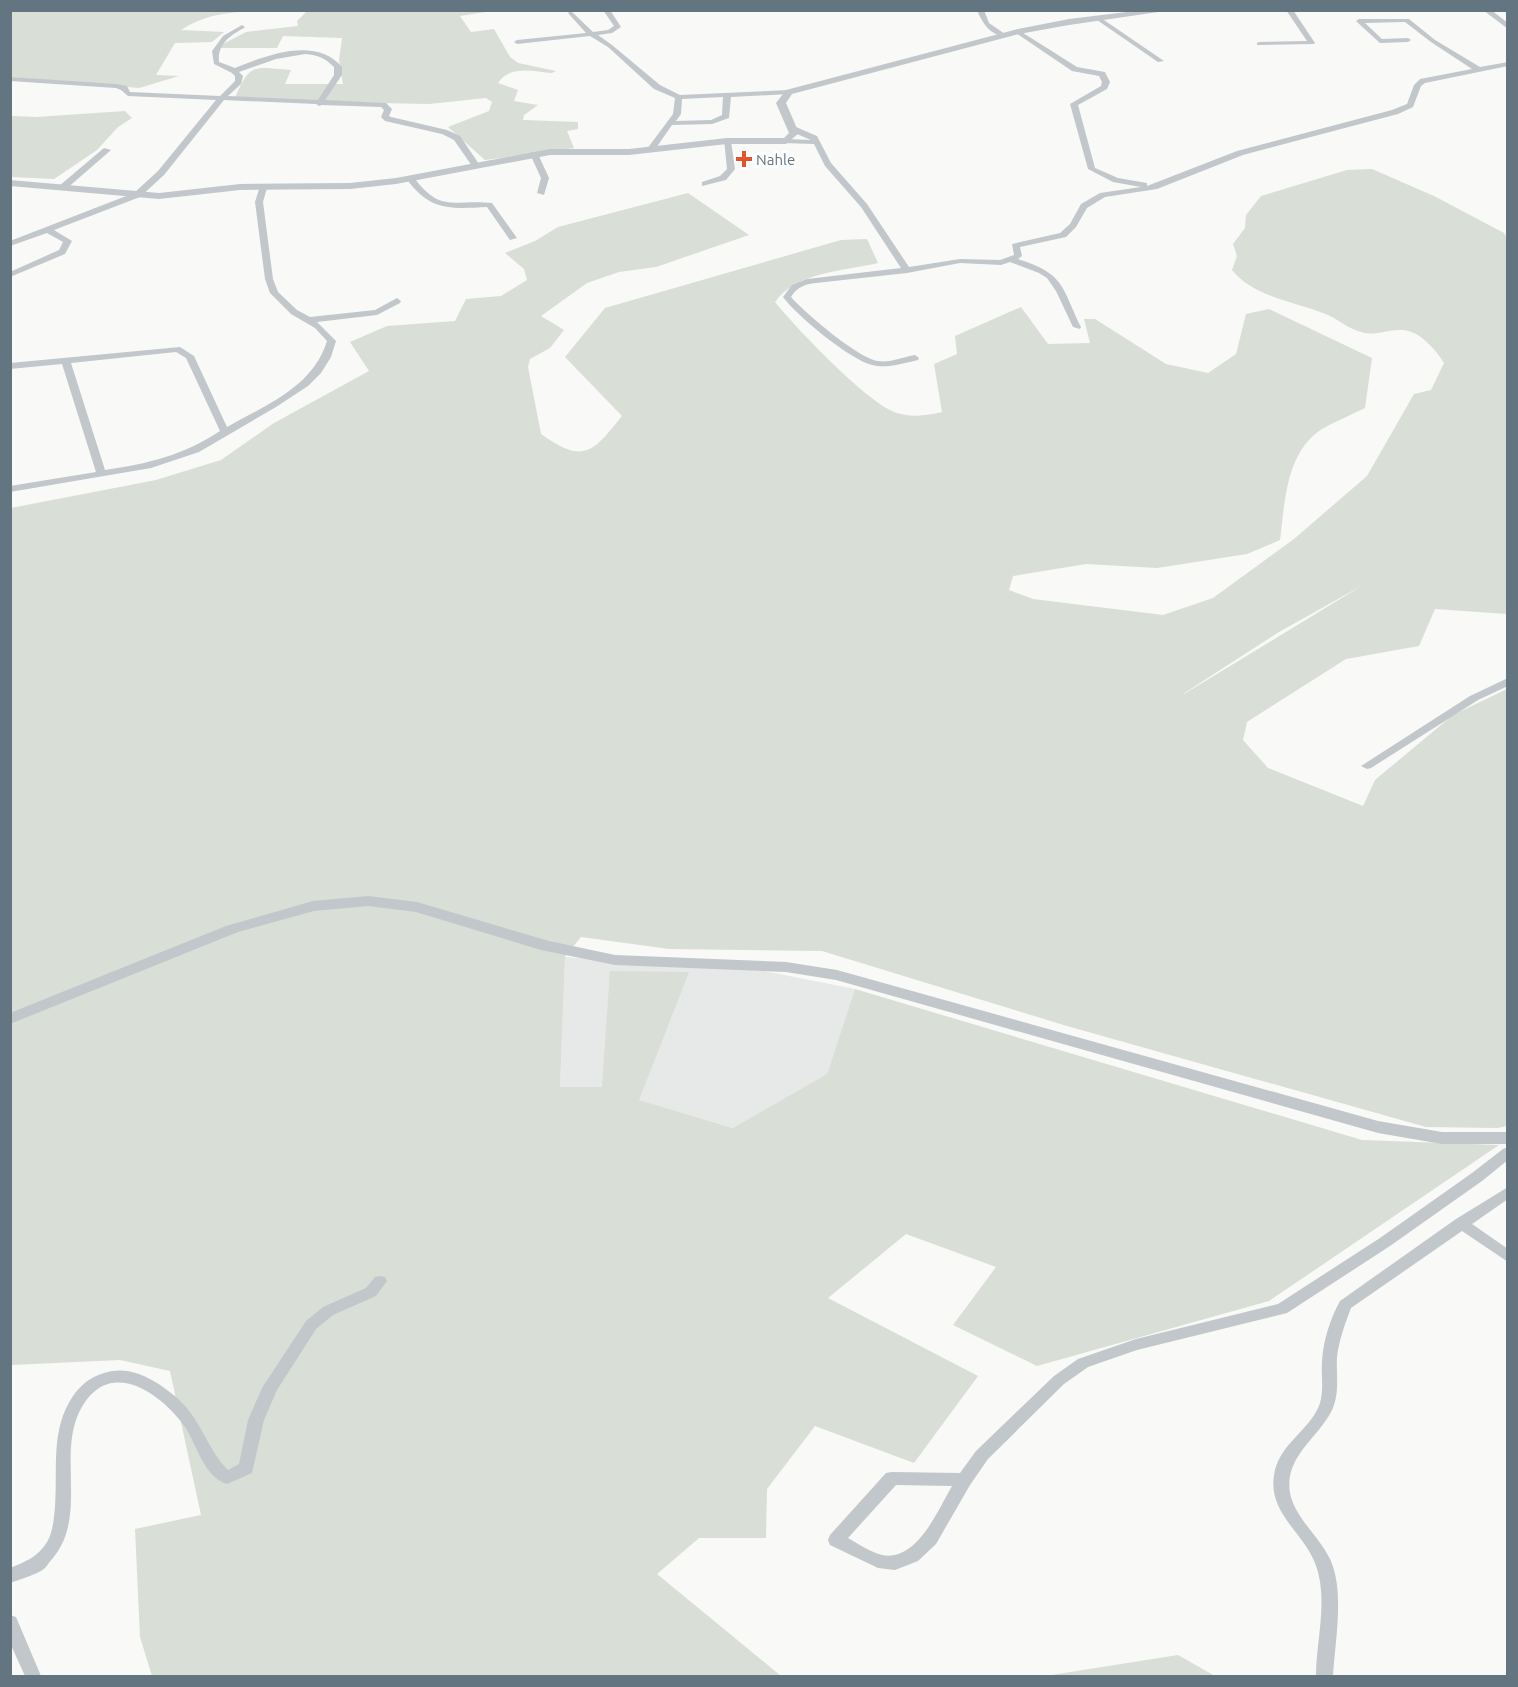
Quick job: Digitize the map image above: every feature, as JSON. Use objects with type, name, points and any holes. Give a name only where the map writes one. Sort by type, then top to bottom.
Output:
[{"type":"street","points":[[517,42],[610,32],[618,27],[606,10]]},
{"type":"street","points":[[980,10],[986,24],[1003,35]]},
{"type":"street","points":[[571,12],[591,34],[610,46],[657,87],[679,98],[789,92],[1003,35],[1168,10]]},
{"type":"street","points":[[1259,44],[1312,43],[1289,10]]},
{"type":"street","points":[[1486,10],[1508,27]]},
{"type":"street","points":[[1099,19],[1160,61]]},
{"type":"street","points":[[1408,40],[1380,41],[1359,21],[1407,20],[1433,41],[1479,70]]},
{"type":"street","points":[[10,244],[137,195],[161,173],[221,99],[238,82],[239,76],[235,71],[216,63],[214,58],[220,42],[242,27]]},
{"type":"street","points":[[1018,32],[1075,69],[1102,74],[1106,82],[1104,87],[1074,104],[1092,169],[1116,180],[1154,187]]},
{"type":"street","points":[[235,71],[278,56],[314,53],[327,56],[338,67],[338,75],[319,104]]},
{"type":"street","points":[[915,358],[883,363],[868,362],[805,316],[787,297],[790,290],[804,282],[907,270],[960,261],[1001,263],[1012,260],[1018,256],[1015,246],[1063,235],[1073,225],[1084,206],[1094,199],[1154,187],[1239,153],[1395,112],[1410,105],[1418,85],[1423,81],[1508,64]]},
{"type":"street","points":[[10,79],[116,86],[124,88],[128,94],[142,96],[188,95],[221,99],[386,107],[388,119],[444,132],[457,138],[475,164]]},
{"type":"street","points":[[786,141],[793,136],[793,129],[781,103],[789,92]]},
{"type":"street","points":[[671,123],[719,120],[726,116],[727,96]]},
{"type":"street","points":[[651,149],[677,114],[679,98]]},
{"type":"street","points":[[793,129],[809,135],[817,142],[828,164],[864,206],[907,270]]},
{"type":"street","points":[[10,183],[159,196],[220,188],[350,186],[410,178],[534,154],[651,149],[727,141],[817,142]]},
{"type":"street","points":[[705,184],[723,178],[732,169],[727,141]]},
{"type":"street","points":[[62,188],[107,150]]},
{"type":"street","points":[[534,154],[545,178],[541,194]]},
{"type":"street","points":[[410,178],[422,195],[433,204],[489,205],[513,238]]},
{"type":"street","points":[[10,489],[177,459],[205,446],[298,388],[324,364],[330,356],[332,341],[309,320],[282,301],[274,293],[269,279],[259,202],[262,188]]},
{"type":"street","points":[[10,275],[62,252],[68,241],[48,230]]},
{"type":"street","points":[[1012,260],[1044,270],[1059,284],[1077,327]]},
{"type":"street","points":[[309,320],[377,312],[398,301]]},
{"type":"street","points":[[10,366],[177,349],[190,356],[225,432]]},
{"type":"street","points":[[66,361],[101,474]]},
{"type":"street","points":[[1367,766],[1474,698],[1508,681]]},
{"type":"street","points":[[10,1019],[232,929],[313,906],[368,901],[417,908],[548,946],[615,960],[786,967],[837,975],[1390,1130],[1447,1139],[1508,1138]]},
{"type":"street","points":[[964,1480],[892,1478],[836,1540],[878,1561],[895,1563],[912,1556],[930,1539],[964,1480],[982,1455],[1044,1395],[1083,1363],[1136,1345],[1282,1309],[1385,1242],[1478,1177],[1508,1152]]},
{"type":"street","points":[[1324,1677],[1327,1574],[1316,1548],[1289,1512],[1284,1499],[1282,1482],[1291,1449],[1326,1408],[1332,1342],[1345,1305],[1508,1192]]},
{"type":"street","points":[[1461,1223],[1508,1257]]},
{"type":"street","points":[[10,1576],[22,1574],[54,1547],[64,1510],[69,1419],[77,1399],[84,1391],[108,1377],[119,1374],[142,1380],[183,1413],[215,1469],[227,1478],[236,1476],[246,1468],[256,1420],[270,1388],[311,1325],[328,1311],[371,1292],[380,1281]]},
{"type":"street","points":[[10,1622],[33,1677]]},
{"type":"shaded area","points":[[10,11],[256,11],[225,13],[195,22],[181,30],[224,32],[212,42],[175,43],[156,75],[179,76],[139,88],[11,77]]},
{"type":"shaded area","points":[[271,11],[492,11],[460,16],[471,32],[494,29],[510,57],[518,63],[556,71],[552,73],[516,71],[503,77],[498,83],[518,90],[514,101],[538,105],[524,115],[523,120],[578,122],[578,129],[567,131],[574,148],[485,160],[448,127],[489,111],[492,102],[486,98],[429,104],[234,100],[244,79],[249,73],[260,68],[291,70],[285,84],[343,84],[339,60],[342,38],[283,36],[277,48],[221,48],[219,46],[246,32],[298,26],[297,21],[306,12]]},
{"type":"shaded area","points":[[125,111],[132,118],[118,127],[97,150],[54,179],[11,177],[11,116],[36,117]]},
{"type":"shaded area","points":[[1372,169],[1434,196],[1504,233],[1508,240],[1507,614],[1435,609],[1419,646],[1346,659],[1247,722],[1243,740],[1268,768],[1363,806],[1375,780],[1453,715],[1507,689],[1507,1126],[1498,1128],[1426,1127],[1067,1026],[822,951],[669,949],[581,937],[565,957],[560,1087],[602,1087],[610,971],[689,972],[639,1100],[733,1128],[827,1074],[855,989],[1362,1140],[1499,1145],[1269,1301],[1037,1366],[953,1325],[996,1267],[906,1234],[828,1298],[978,1376],[914,1463],[815,1426],[767,1489],[766,1538],[699,1538],[657,1574],[781,1676],[152,1676],[140,1637],[135,1529],[201,1515],[170,1371],[120,1360],[11,1365],[11,508],[156,480],[221,460],[274,423],[369,371],[350,342],[387,326],[455,321],[466,299],[501,296],[527,280],[524,269],[505,253],[535,241],[558,227],[688,193],[749,235],[656,267],[619,272],[587,283],[541,316],[564,330],[550,348],[530,359],[528,367],[541,434],[556,444],[578,451],[587,450],[595,446],[622,416],[565,357],[605,308],[841,240],[867,239],[878,263],[808,279],[795,284],[775,302],[848,378],[880,404],[904,415],[942,412],[934,364],[957,354],[955,336],[1021,307],[1048,344],[1090,343],[1084,319],[1095,319],[1166,364],[1208,373],[1236,354],[1246,314],[1269,309],[1372,358],[1365,408],[1322,429],[1310,439],[1294,464],[1286,494],[1280,540],[1247,554],[1157,568],[1086,564],[1013,576],[1009,590],[1033,599],[1163,615],[1213,598],[1294,539],[1367,476],[1414,394],[1431,390],[1444,363],[1432,347],[1415,333],[1402,330],[1379,333],[1359,331],[1328,315],[1263,292],[1241,279],[1232,270],[1237,256],[1233,244],[1245,228],[1246,215],[1261,196],[1347,170]],"holes":[[[1363,585],[1184,694],[1279,632]]]},
{"type":"shaded area","points":[[565,957],[764,971],[855,989],[827,1074],[734,1128],[638,1100],[560,1087]]},
{"type":"shaded area","points":[[1178,1655],[1215,1676],[1045,1676]]},
{"type":"place","name":"Nahle","points":[[744,159]]}]
